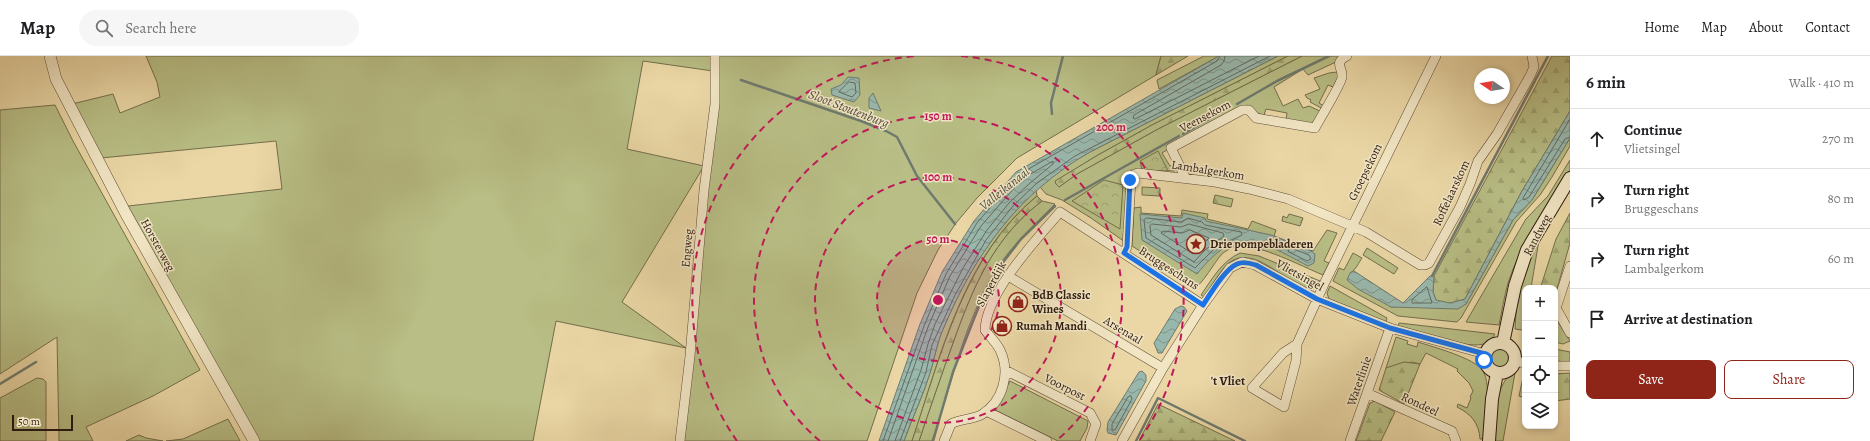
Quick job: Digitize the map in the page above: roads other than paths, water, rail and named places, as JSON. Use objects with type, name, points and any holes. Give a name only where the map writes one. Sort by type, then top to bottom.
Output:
[{"type":"main road","name":"Randweg","points":[[1503,343],[1515,286],[1527,250],[1570,178]]},
{"type":"main road","points":[[1503,343],[1512,349],[1520,362],[1506,372],[1496,373],[1486,366],[1484,360],[1485,354],[1492,345],[1503,343]]},
{"type":"main road","points":[[1489,441],[1492,399],[1496,373]]},
{"type":"street","name":"Horsterweg","points":[[50,56],[56,79],[126,214],[254,441]]},
{"type":"street","name":"Engweg","points":[[680,441],[690,356],[704,190],[715,104],[715,56]]},
{"type":"street","name":"Veensekom","points":[[1185,177],[1171,148],[1242,110],[1249,110],[1256,118],[1315,128],[1342,78],[1340,62],[1341,59],[1347,56]]},
{"type":"street","name":"Groepsekom","points":[[1297,344],[1352,226],[1436,56]]},
{"type":"street","name":"Roffelaarskom","points":[[1352,226],[1366,232],[1420,265],[1426,265],[1429,263],[1460,207],[1478,161],[1497,134],[1530,76],[1534,66],[1532,56]]},
{"type":"street","name":"Lambalgerkom","points":[[1124,253],[1127,247],[1130,180],[1133,175],[1138,173],[1185,177],[1249,189],[1288,199],[1352,226]]},
{"type":"street","name":"Bruggeschans","points":[[1060,212],[1203,305]]},
{"type":"street","name":"Slaperdijk","points":[[944,441],[951,424],[974,418],[986,411],[992,406],[1000,393],[1005,380],[1005,370],[1001,351],[985,330],[985,324],[994,302],[1013,267],[1060,212]]},
{"type":"street","name":"Vlietsingel","points":[[1122,441],[1163,368],[1203,305],[1230,268],[1242,262],[1256,265],[1317,299],[1390,328],[1485,354]]},
{"type":"street","points":[[1570,266],[1556,308],[1570,333]]},
{"type":"street","name":"Arsenaal","points":[[1008,276],[1163,368]]},
{"type":"street","name":"Waterlinie","points":[[1350,441],[1390,328]]},
{"type":"street","points":[[1297,344],[1296,361],[1284,407],[1252,388],[1283,353],[1297,344]]},
{"type":"street","points":[[1558,366],[1570,366]]},
{"type":"street","name":"Voorpost","points":[[1005,370],[1090,413],[1096,424],[1093,440]]},
{"type":"street","name":"Rondeel","points":[[1368,393],[1452,431],[1456,441]]},
{"type":"street","points":[[986,411],[1047,441]]},
{"type":"water","name":"Valleikanaal","points":[[1219,56],[1278,56],[1090,152],[1065,168],[1042,186],[1021,206],[1002,227],[986,249],[970,274],[957,300],[942,333],[927,382],[904,441],[879,441],[920,324],[942,272],[974,221],[1016,172]]},
{"type":"water","points":[[848,77],[859,78],[860,95],[854,102],[832,95],[831,89],[841,85]]},
{"type":"water","points":[[873,93],[881,111],[869,108],[869,98]]},
{"type":"water","points":[[1570,111],[1570,138],[1532,200],[1513,220],[1466,304],[1458,309],[1391,307],[1358,289],[1347,280],[1350,273],[1354,271],[1403,303],[1430,276],[1434,276],[1433,292],[1436,300],[1450,303],[1465,299],[1522,191]]},
{"type":"water","points":[[1183,213],[1205,218],[1206,221],[1271,235],[1311,251],[1315,254],[1314,263],[1308,266],[1261,243],[1248,241],[1236,242],[1224,248],[1211,258],[1197,274],[1142,240],[1140,214],[1182,218]]},
{"type":"water","points":[[1181,306],[1187,311],[1162,353],[1158,353],[1154,343],[1175,309]]},
{"type":"water","points":[[1142,371],[1146,375],[1146,381],[1116,435],[1108,433],[1108,422],[1139,372]]},
{"type":"waterway","points":[[1052,114],[1051,103],[1063,56]]},
{"type":"waterway","points":[[1237,104],[1277,81],[1329,56]]},
{"type":"waterway","points":[[1432,276],[1548,56]]},
{"type":"waterway","name":"Sloot Stoutenburg","points":[[741,80],[861,121],[897,137],[917,176],[955,224]]},
{"type":"waterway","points":[[1183,134],[1228,108]]},
{"type":"waterway","points":[[1065,200],[1179,136]]},
{"type":"waterway","points":[[994,274],[1021,239],[1055,206]]},
{"type":"waterway","points":[[933,441],[953,372],[983,296],[991,280]]},
{"type":"waterway","points":[[0,384],[36,362]]},
{"type":"waterway","points":[[1136,441],[1158,398],[1245,441]]},
{"type":"place","name":"Drie pompebladeren","points":[[1196,244]]},
{"type":"place","name":"BdB Classic Wines","points":[[1018,302]]},
{"type":"place","name":"Rumah Mandi","points":[[1002,326]]},
{"type":"district","name":"'t Vliet","points":[[1228,380]]}]
